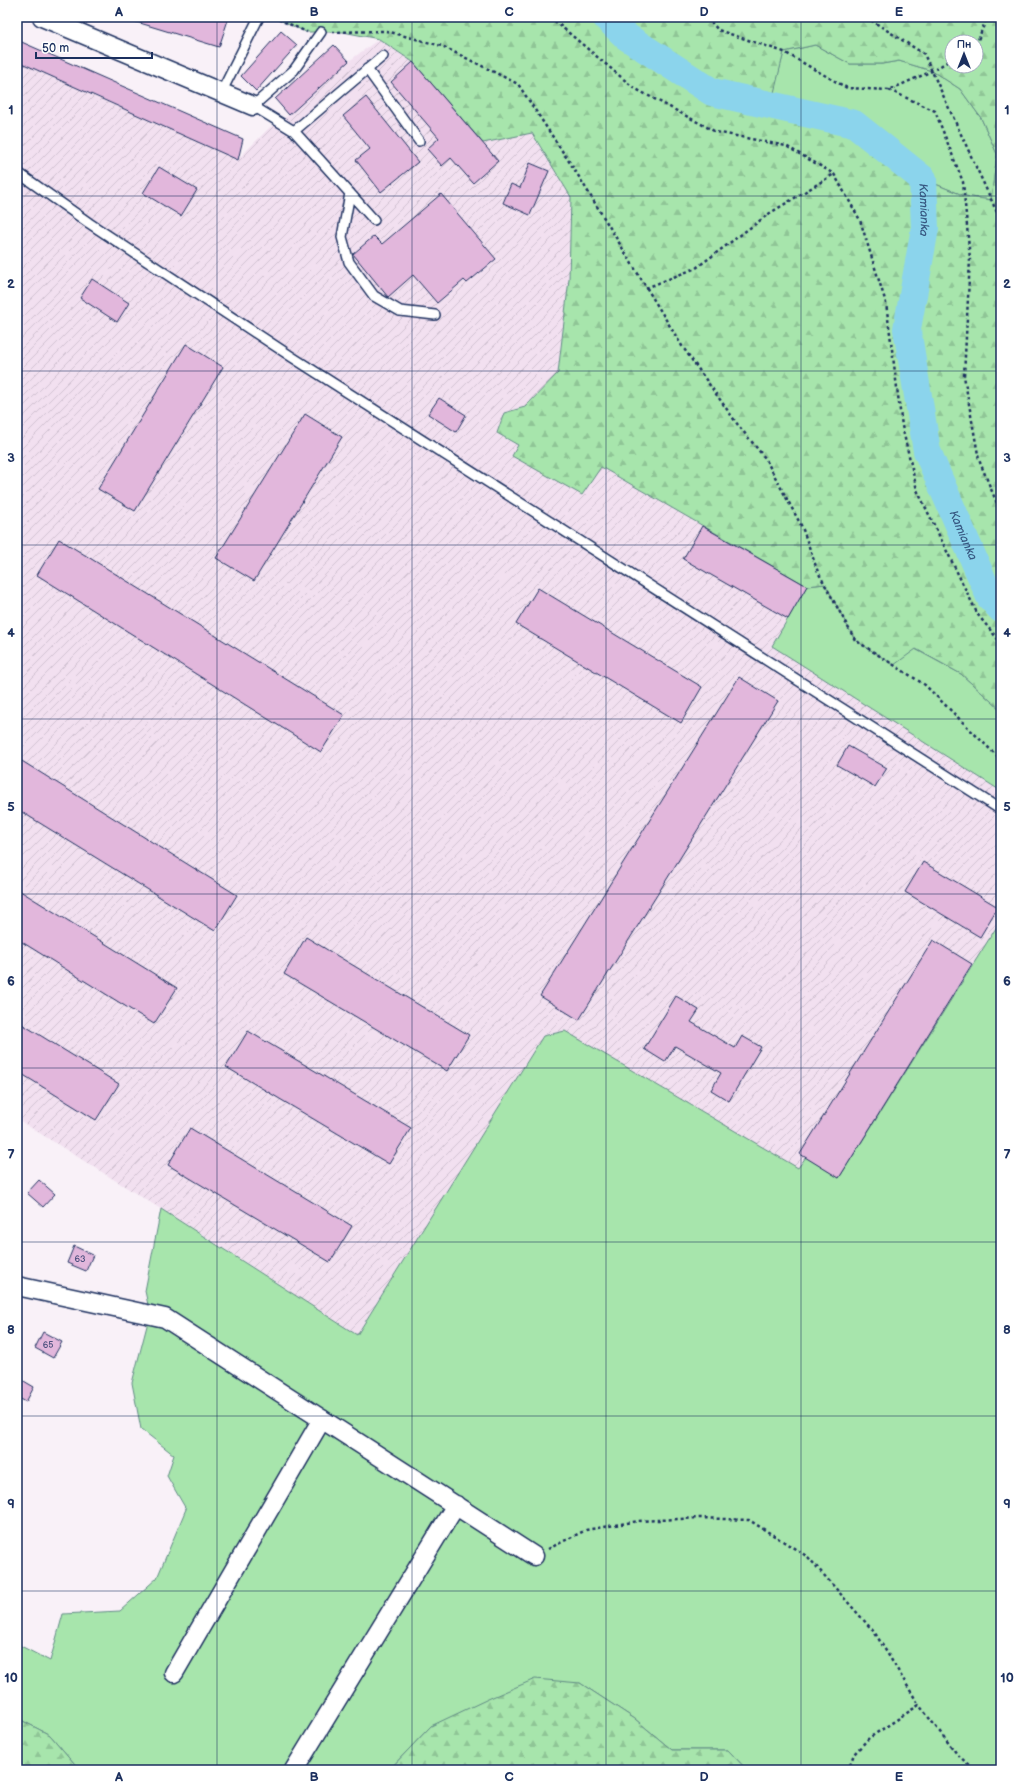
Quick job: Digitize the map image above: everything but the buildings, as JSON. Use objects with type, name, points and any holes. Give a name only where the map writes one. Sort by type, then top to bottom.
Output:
[{"type":"street","points":[[42,17],[253,106]]},
{"type":"street","points":[[17,1286],[166,1318],[534,1556]]},
{"type":"street","points":[[174,1673],[322,1419]]},
{"type":"street","points":[[294,1770],[456,1505]]},
{"type":"lane","points":[[221,93],[259,17]]},
{"type":"lane","points":[[322,32],[294,70],[253,106],[294,131],[374,220]]},
{"type":"lane","points":[[294,131],[383,56]]},
{"type":"lane","points":[[367,69],[419,141]]},
{"type":"lane","points":[[17,172],[88,223],[292,357],[1001,810]]},
{"type":"lane","points":[[350,192],[342,237],[348,262],[374,296],[400,311],[435,315]]},
{"type":"path","points":[[273,17],[306,32],[386,31],[442,46],[518,84],[576,172],[682,346],[738,425],[765,458],[802,527],[818,572],[855,640],[925,685],[1001,760]]},
{"type":"path","points":[[550,17],[634,88],[716,132],[786,146],[834,174],[860,220],[886,303],[902,426],[917,490],[978,615],[1001,643]]},
{"type":"path","points":[[707,17],[718,30],[784,52],[848,88],[889,90],[935,111],[963,182],[970,259],[964,376],[979,460],[1001,513]]},
{"type":"path","points":[[866,17],[924,54],[1001,221]]},
{"type":"path","points":[[981,34],[988,17]]},
{"type":"path","points":[[889,90],[932,71],[944,64]]},
{"type":"path","points":[[646,288],[696,268],[770,213],[834,174]]},
{"type":"path","points":[[534,1556],[586,1530],[638,1521],[692,1518],[749,1520],[808,1557],[875,1633],[919,1706],[957,1754],[974,1770]]},
{"type":"path","points":[[848,1770],[854,1754],[869,1738],[919,1706]]},
{"type":"shaded area","points":[[379,39],[413,62],[483,142],[532,133],[571,197],[569,279],[558,373],[525,407],[504,413],[497,434],[518,445],[601,466],[807,586],[772,646],[1001,791],[1001,920],[839,1178],[806,1157],[798,1169],[543,1036],[357,1336],[220,1246],[17,1119],[17,61],[238,159],[269,128],[289,115],[349,61]]},
{"type":"green space","points":[[273,17],[1001,17],[1001,710],[961,674],[916,649],[894,665],[855,640],[825,584],[807,586],[601,467],[582,495],[512,456],[518,445],[497,433],[504,413],[525,407],[558,373],[569,279],[571,197],[532,133],[483,143],[413,62],[379,39],[343,32],[306,32]],"holes":[[[815,45],[850,64],[882,64],[899,61],[932,71],[960,89],[981,118],[997,154],[991,200],[965,196],[923,179],[854,124],[771,105],[784,52]]]},
{"type":"green space","points":[[815,45],[850,64],[882,64],[899,61],[932,71],[960,89],[981,118],[997,154],[991,200],[965,196],[923,179],[854,124],[770,105],[784,52]]},
{"type":"green space","points":[[825,584],[855,640],[915,649],[961,674],[1001,710],[1001,791],[772,646],[807,586]]},
{"type":"green space","points":[[1001,920],[1001,1770],[747,1770],[728,1750],[672,1750],[635,1719],[580,1683],[431,1726],[389,1770],[80,1770],[50,1735],[17,1718],[17,1644],[50,1661],[63,1614],[120,1611],[157,1578],[186,1509],[167,1476],[174,1455],[141,1429],[132,1383],[150,1314],[145,1291],[161,1209],[357,1335],[543,1036],[565,1031],[798,1168],[806,1157],[839,1178]]},
{"type":"green space","points":[[535,1679],[580,1683],[635,1719],[672,1750],[728,1750],[747,1770],[389,1770],[431,1726]]},
{"type":"green space","points":[[17,1718],[50,1735],[80,1770],[17,1770]]},
{"type":"waterway","name":"Kamianka","points":[[606,17],[627,37],[712,92],[854,124],[923,179],[925,228],[907,329],[927,451],[990,597],[1001,609]]}]
